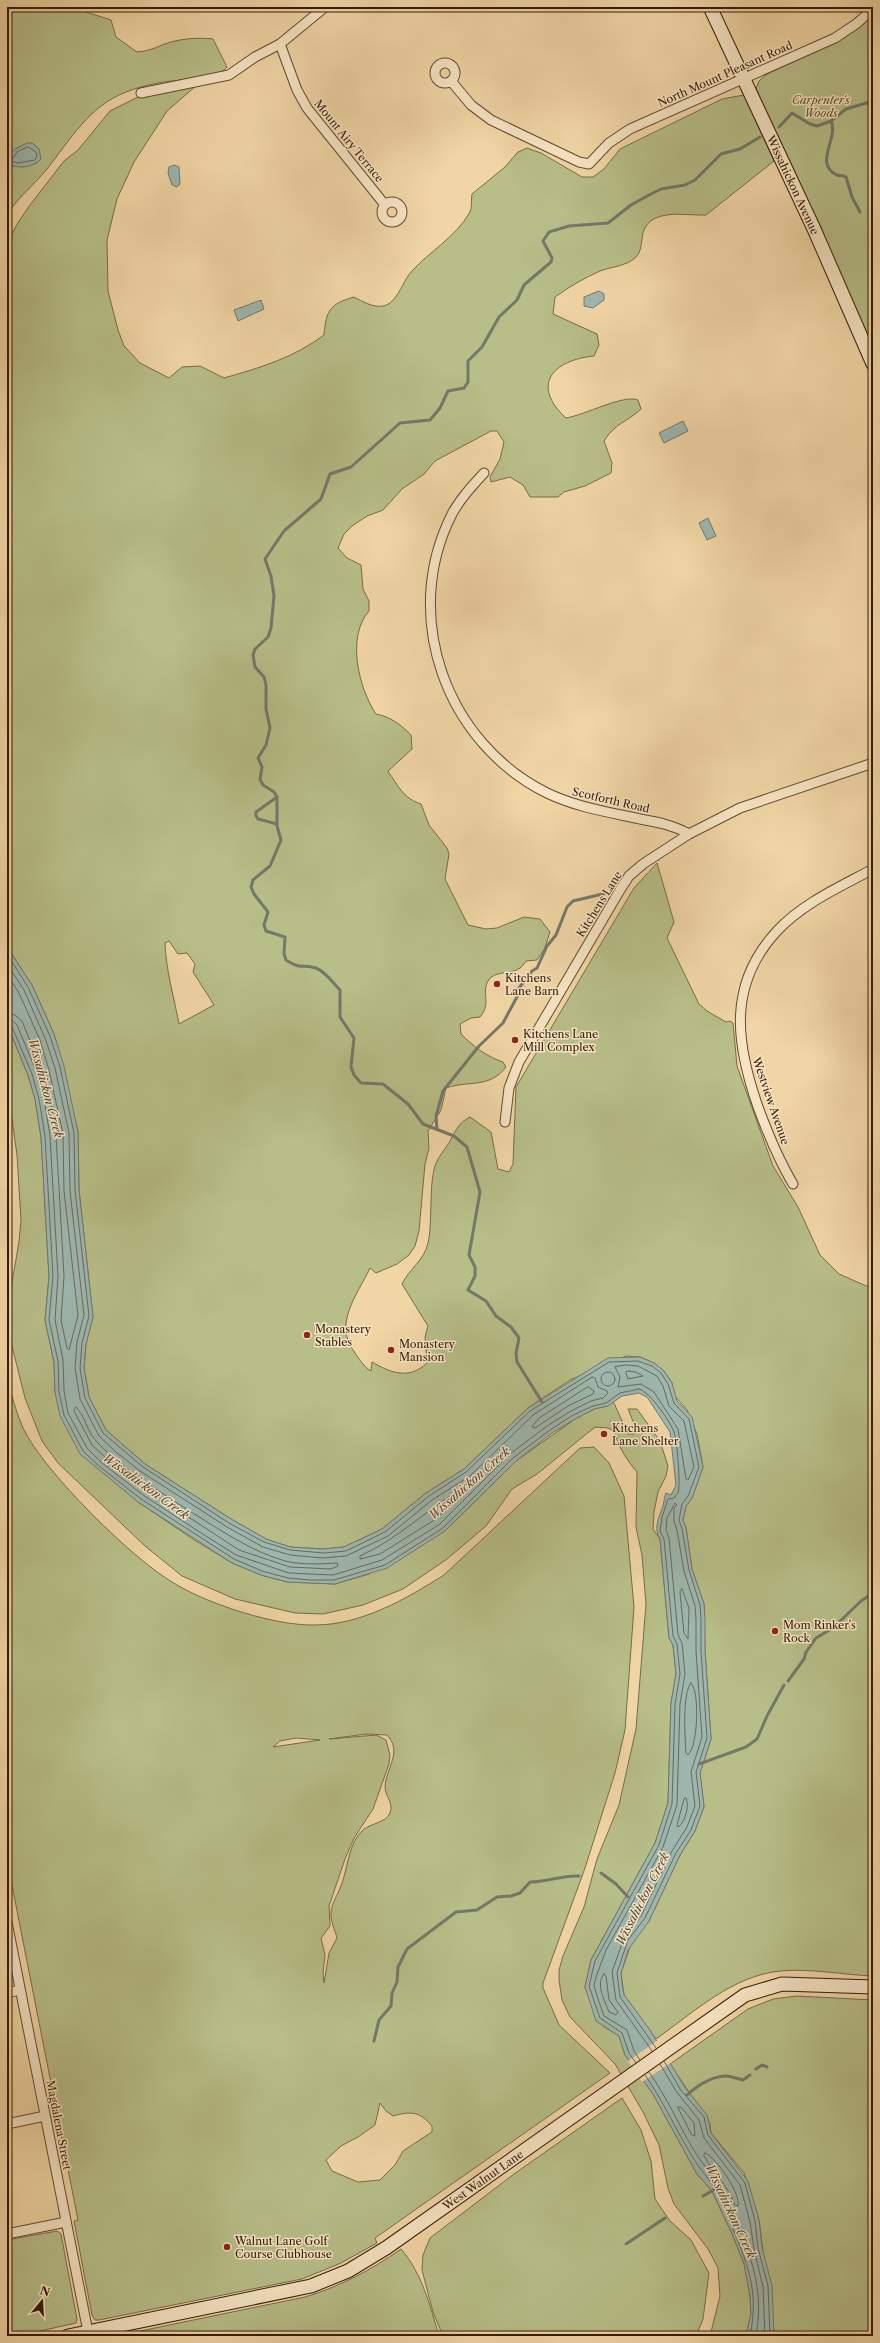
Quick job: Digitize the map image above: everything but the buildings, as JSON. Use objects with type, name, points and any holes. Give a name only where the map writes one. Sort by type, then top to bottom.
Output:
[{"type":"street","points":[[141,93],[222,78],[280,44],[324,7]]},
{"type":"street","name":"Wissahickon Avenue","points":[[710,7],[744,78],[873,364]]},
{"type":"street","name":"North Mount Pleasant Road","points":[[451,81],[471,105],[491,120],[579,162],[589,164],[618,136],[838,36],[856,24],[873,9]]},
{"type":"street","name":"Mount Airy Terrace","points":[[280,44],[297,90],[307,108],[386,205]]},
{"type":"street","name":"Scotforth Road","points":[[484,473],[460,501],[447,525],[437,555],[431,584],[430,613],[434,649],[442,678],[463,719],[474,735],[503,765],[524,781],[548,794],[581,806],[670,825],[689,834]]},
{"type":"street","name":"Kitchens Lane","points":[[505,1122],[508,1105],[508,1088],[519,1062],[625,883],[643,864],[689,834],[754,803],[873,763]]},
{"type":"street","name":"Westview Avenue","points":[[793,1184],[772,1146],[744,1062],[740,1036],[740,1013],[744,994],[758,957],[778,931],[809,905],[873,869]]},
{"type":"street","name":"Magdalena Street","points":[[7,1922],[88,2332]]},
{"type":"street","name":"West Walnut Lane","points":[[68,2336],[265,2297],[328,2280],[386,2248],[738,1999],[761,1989],[782,1984],[873,1987]]},
{"type":"street","points":[[7,1993],[20,1990]]},
{"type":"street","points":[[7,2124],[45,2116]]},
{"type":"street","points":[[7,2234],[66,2222]]},
{"type":"green space","points":[[7,7],[83,7],[83,11],[111,20],[116,37],[137,52],[150,50],[180,40],[193,38],[213,39],[227,67],[222,72],[214,75],[195,79],[165,82],[138,88],[113,98],[101,106],[81,125],[47,169],[7,215],[7,162],[22,167],[37,163],[39,149],[32,143],[15,149],[7,157]]},
{"type":"green space","name":"Carpenter's Woods","points":[[873,15],[873,352],[756,89],[759,81],[767,74],[845,37]]},
{"type":"green space","points":[[197,85],[167,111],[134,162],[117,199],[107,240],[108,291],[118,330],[124,346],[140,363],[169,378],[182,367],[200,366],[224,378],[264,366],[301,350],[324,335],[328,314],[339,302],[354,297],[375,306],[383,306],[388,304],[396,296],[408,275],[458,229],[471,210],[472,194],[505,167],[518,152],[527,148],[541,153],[582,177],[593,177],[604,169],[620,149],[722,99],[744,95],[774,161],[706,215],[680,214],[661,216],[653,219],[647,225],[643,233],[640,250],[635,258],[623,265],[600,271],[555,297],[553,314],[597,334],[599,345],[594,356],[580,358],[567,363],[551,376],[548,385],[549,395],[555,406],[566,418],[614,402],[632,399],[638,400],[641,409],[612,430],[604,441],[612,463],[611,473],[585,486],[564,492],[558,497],[530,497],[523,485],[510,477],[491,482],[490,477],[500,459],[504,442],[497,431],[491,431],[435,461],[424,474],[402,489],[383,510],[367,516],[352,526],[344,534],[338,548],[347,558],[361,565],[363,589],[369,601],[369,611],[362,622],[358,635],[357,648],[360,677],[364,691],[376,714],[395,722],[411,735],[412,749],[388,771],[398,787],[410,799],[421,804],[429,825],[447,848],[449,854],[445,879],[468,925],[486,929],[497,928],[524,917],[540,919],[550,932],[544,950],[537,960],[526,961],[522,967],[516,970],[494,975],[488,981],[486,986],[486,1003],[484,1012],[480,1017],[471,1018],[460,1024],[461,1034],[475,1047],[503,1062],[506,1067],[499,1074],[486,1081],[446,1088],[441,1110],[428,1131],[429,1148],[425,1164],[419,1231],[415,1246],[409,1255],[397,1264],[376,1273],[370,1268],[349,1310],[346,1321],[346,1332],[355,1353],[364,1365],[371,1371],[372,1362],[393,1372],[400,1373],[413,1372],[427,1363],[425,1337],[428,1326],[402,1284],[420,1260],[428,1243],[432,1178],[437,1161],[457,1128],[462,1122],[470,1117],[491,1132],[498,1169],[509,1172],[513,1164],[516,1087],[634,888],[657,863],[674,922],[667,938],[699,1004],[707,1011],[726,1022],[730,1021],[733,1023],[737,1066],[773,1166],[798,1207],[820,1255],[839,1274],[873,1289],[873,1976],[804,1970],[781,1971],[763,1974],[730,1987],[699,2007],[656,2039],[624,1995],[621,1973],[632,1941],[649,1921],[680,1855],[695,1831],[704,1807],[700,1773],[711,1739],[705,1651],[704,1604],[692,1569],[686,1528],[683,1520],[686,1506],[692,1498],[703,1467],[697,1434],[687,1410],[674,1395],[672,1383],[664,1371],[654,1363],[640,1357],[626,1356],[570,1380],[528,1408],[464,1469],[426,1493],[382,1529],[344,1547],[323,1549],[290,1547],[266,1539],[231,1519],[145,1464],[106,1430],[89,1397],[84,1368],[86,1344],[93,1317],[79,1190],[78,1132],[54,1034],[32,985],[7,947],[7,245],[17,224],[64,161],[78,150],[110,111],[138,97]],"holes":[[[169,941],[178,954],[187,953],[195,964],[193,972],[214,1005],[179,1024],[169,974],[165,943]]]},
{"type":"green space","points":[[7,1024],[28,1075],[35,1099],[41,1137],[49,1277],[45,1320],[54,1362],[55,1392],[138,1502],[193,1539],[232,1563],[261,1575],[287,1582],[335,1584],[369,1574],[445,1531],[516,1461],[575,1419],[594,1409],[608,1406],[613,1401],[628,1434],[635,1434],[637,1431],[628,1409],[637,1409],[660,1441],[668,1466],[666,1476],[658,1492],[654,1512],[653,1529],[660,1539],[669,1638],[673,1645],[676,1674],[671,1703],[668,1803],[655,1843],[591,1960],[585,1987],[603,2026],[619,2036],[625,2055],[653,2094],[697,2174],[712,2191],[733,2236],[744,2264],[750,2295],[751,2314],[746,2336],[710,2336],[720,2296],[718,2268],[708,2249],[674,2204],[668,2188],[659,2145],[643,2112],[615,2064],[570,2017],[562,2000],[559,1980],[559,1970],[563,1956],[584,1907],[597,1859],[619,1805],[636,1729],[646,1604],[642,1555],[636,1527],[637,1472],[620,1448],[615,1432],[608,1428],[595,1427],[537,1474],[512,1489],[486,1526],[447,1559],[403,1589],[363,1605],[323,1614],[295,1613],[235,1599],[182,1576],[145,1546],[58,1463],[42,1441],[25,1398],[7,1326],[7,1311],[19,1242],[21,1220],[17,1155],[7,1083]]},
{"type":"green space","points":[[7,1376],[20,1422],[34,1446],[69,1491],[115,1537],[159,1573],[191,1593],[225,1607],[282,1622],[315,1625],[349,1621],[366,1616],[399,1601],[444,1575],[580,1448],[594,1447],[609,1463],[624,1496],[634,1607],[625,1730],[615,1773],[585,1868],[543,1983],[543,1988],[559,2025],[610,2073],[375,2238],[377,2243],[341,2263],[302,2279],[95,2320],[92,2315],[74,2221],[78,2220],[7,1860]],"holes":[[[366,1734],[387,1735],[392,1741],[394,1754],[385,1787],[391,1806],[390,1813],[385,1819],[366,1828],[358,1835],[351,1849],[340,1889],[333,1905],[331,1918],[337,1938],[329,1953],[324,1983],[323,1973],[325,1955],[321,1938],[330,1926],[329,1906],[345,1859],[354,1838],[373,1809],[389,1764],[390,1755],[386,1740],[376,1735],[329,1739]],[[296,1738],[320,1740],[273,1747],[280,1741]],[[380,2103],[386,2111],[393,2116],[410,2113],[423,2117],[432,2126],[432,2132],[403,2151],[395,2165],[380,2180],[358,2182],[332,2171],[326,2160],[341,2146],[358,2137],[375,2125]]]},
{"type":"green space","points":[[797,1996],[873,2000],[873,2336],[774,2336],[759,2220],[744,2173],[711,2133],[710,2123],[670,2064],[748,2009],[773,1999]]},
{"type":"green space","points":[[622,2098],[641,2130],[651,2161],[655,2199],[670,2221],[691,2240],[709,2273],[703,2319],[696,2336],[443,2336],[433,2312],[422,2270],[423,2255],[430,2238],[514,2174]]},
{"type":"green space","points":[[57,2231],[61,2234],[77,2319],[76,2323],[18,2336],[7,2336],[7,2240]]},
{"type":"green space","points":[[401,2249],[415,2268],[420,2279],[429,2302],[439,2336],[116,2336],[305,2297],[331,2288],[355,2277]]},
{"type":"water","points":[[27,143],[32,143],[39,149],[41,159],[30,166],[25,167],[16,167],[8,164],[7,157],[15,149]]},
{"type":"water","points":[[174,165],[179,167],[180,184],[177,187],[172,185],[168,173],[169,167]]},
{"type":"water","points":[[599,291],[604,294],[604,300],[593,308],[584,306],[584,297]]},
{"type":"water","points":[[261,300],[264,309],[238,321],[234,310]]},
{"type":"water","points":[[683,421],[688,431],[664,443],[659,433]]},
{"type":"water","points":[[708,518],[716,536],[707,540],[699,523]]},
{"type":"water","name":"Wissahickon Creek","points":[[7,947],[32,985],[54,1034],[64,1066],[78,1132],[79,1190],[93,1317],[86,1344],[84,1368],[89,1397],[106,1430],[145,1464],[231,1519],[266,1539],[290,1547],[323,1549],[344,1547],[382,1529],[426,1493],[464,1469],[528,1408],[608,1358],[640,1357],[654,1363],[664,1371],[672,1383],[677,1401],[692,1417],[703,1467],[692,1498],[686,1506],[683,1520],[686,1528],[692,1569],[704,1604],[705,1651],[711,1739],[700,1773],[704,1806],[695,1831],[680,1855],[649,1921],[628,1950],[621,1973],[624,1995],[650,2030],[684,2086],[707,2115],[711,2133],[748,2181],[759,2220],[762,2247],[772,2286],[774,2336],[746,2336],[751,2314],[750,2295],[744,2264],[733,2236],[712,2191],[697,2174],[653,2094],[625,2055],[619,2036],[596,2021],[585,1987],[591,1960],[655,1843],[668,1803],[671,1703],[676,1674],[673,1645],[669,1638],[660,1539],[657,1526],[666,1493],[671,1495],[676,1485],[670,1432],[647,1397],[639,1393],[622,1396],[608,1406],[594,1409],[552,1433],[516,1461],[445,1531],[387,1568],[335,1584],[287,1582],[261,1575],[232,1563],[138,1502],[80,1454],[60,1416],[55,1392],[54,1362],[45,1320],[49,1277],[41,1137],[35,1099],[28,1075],[7,1024]]},
{"type":"pier","points":[[658,2040],[672,2062],[642,2082],[628,2061]]},
{"type":"waterway","name":"Kitchens Lane","points":[[779,127],[792,113],[810,124],[817,126],[831,121],[846,109],[873,101]]},
{"type":"waterway","points":[[831,121],[833,128],[828,150],[827,164],[830,170],[837,175],[846,177],[852,197],[860,212]]},
{"type":"waterway","name":"Kitchens Lane","points":[[542,1402],[517,1362],[516,1353],[519,1338],[511,1327],[496,1316],[486,1301],[468,1290],[475,1276],[475,1267],[469,1255],[480,1192],[467,1147],[454,1136],[423,1124],[408,1104],[383,1084],[361,1083],[354,1075],[351,1067],[354,1038],[340,1017],[340,990],[320,970],[295,965],[286,960],[284,954],[285,937],[266,931],[264,925],[268,912],[254,894],[251,887],[253,880],[270,866],[281,840],[277,826],[277,797],[274,792],[263,785],[260,779],[262,767],[258,758],[266,745],[270,728],[266,709],[266,685],[264,677],[255,667],[253,655],[255,649],[268,637],[271,628],[274,596],[271,576],[265,559],[284,531],[321,499],[330,474],[351,467],[400,423],[430,420],[440,408],[448,391],[464,388],[468,382],[468,361],[482,347],[499,317],[517,300],[524,285],[551,262],[552,258],[543,241],[549,232],[569,226],[608,223],[631,205],[661,189],[685,185],[695,180],[721,154],[740,149],[760,137]]},
{"type":"waterway","name":"Kitchens Lane","points":[[277,797],[256,812],[258,819],[277,824]]},
{"type":"waterway","points":[[437,1129],[436,1116],[443,1091],[479,1046],[503,1023],[518,995],[519,988],[532,971],[537,968],[547,946],[556,935],[567,907],[573,901],[607,893]]},
{"type":"waterway","points":[[788,1681],[804,1659],[806,1652],[816,1638],[833,1628],[861,1601],[873,1593]]},
{"type":"waterway","points":[[699,1764],[746,1747],[757,1739],[767,1716],[784,1685]]},
{"type":"waterway","points":[[601,1873],[616,1884],[628,1897]]},
{"type":"waterway","points":[[374,2041],[379,2020],[391,2006],[392,1993],[397,1982],[398,1967],[407,1949],[456,1912],[477,1910],[497,1897],[511,1896],[520,1893],[530,1882],[579,1876]]},
{"type":"waterway","points":[[756,2069],[762,2065],[767,2067]]},
{"type":"waterway","points":[[687,2095],[700,2085],[721,2076],[743,2080],[750,2075]]},
{"type":"waterway","name":"Wissahickon Creek","points":[[703,2196],[715,2189]]},
{"type":"waterway","points":[[626,2244],[665,2218]]},
{"type":"place","name":"Kitchens Lane Barn","points":[[497,984]]},
{"type":"place","name":"Kitchens Lane Mill Complex","points":[[515,1040]]},
{"type":"place","name":"Monastery Stables","points":[[307,1335]]},
{"type":"place","name":"Monastery Mansion","points":[[391,1350]]},
{"type":"place","name":"Kitchens Lane Shelter","points":[[604,1434]]},
{"type":"place","name":"Mom Rinker's Rock","points":[[775,1631]]},
{"type":"place","name":"Walnut Lane Golf Course Clubhouse","points":[[227,2247]]}]
